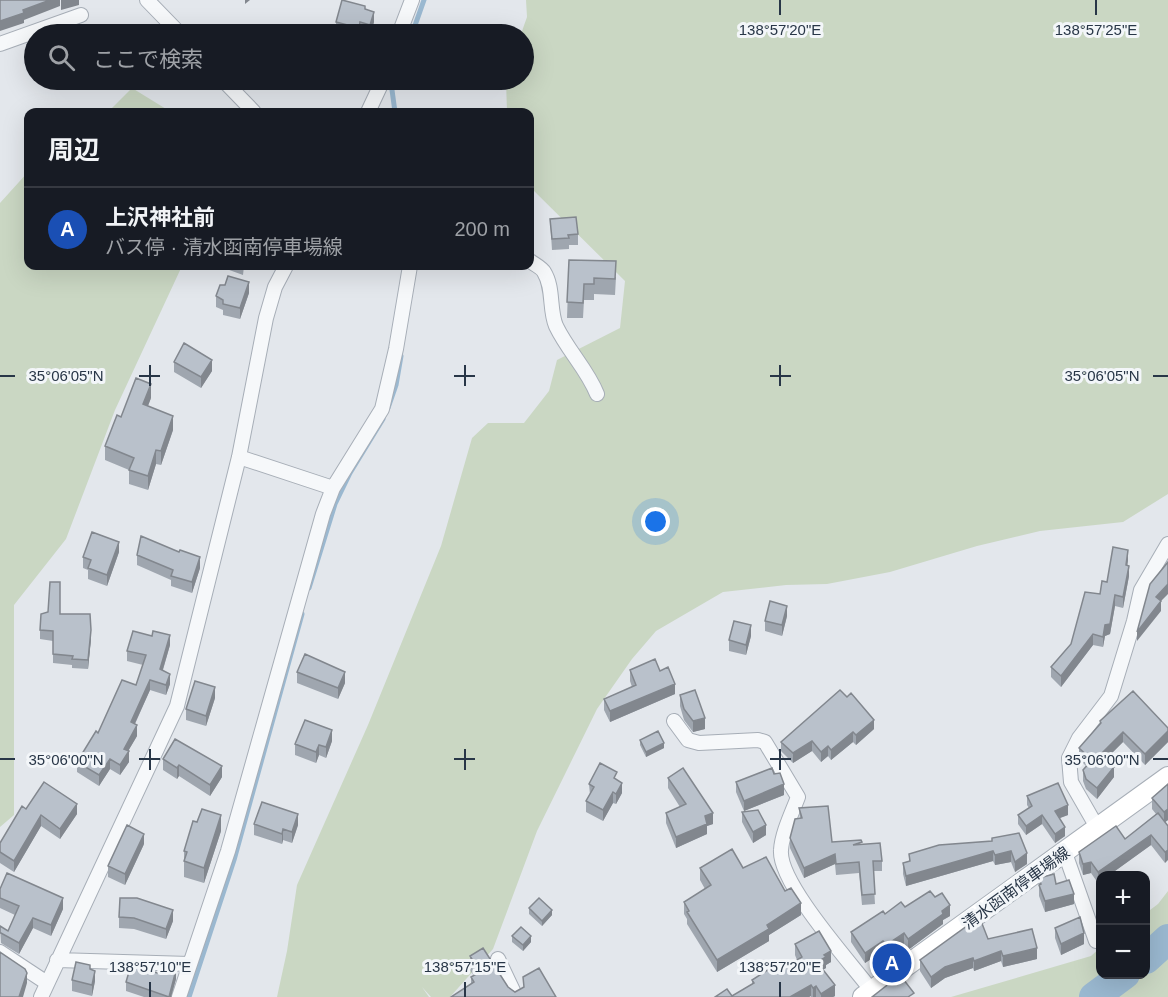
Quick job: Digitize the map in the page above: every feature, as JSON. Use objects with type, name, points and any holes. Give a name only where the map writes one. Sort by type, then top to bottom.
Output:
[{"type":"main road","name":"清水函南停車場線","points":[[868,994],[1168,777]]},
{"type":"street","points":[[147,0],[170,24]]},
{"type":"street","points":[[403,24],[412,0]]},
{"type":"street","points":[[56,24],[81,15]]},
{"type":"street","points":[[0,44],[24,35]]},
{"type":"street","points":[[233,90],[250,108]]},
{"type":"street","points":[[370,108],[378,90]]},
{"type":"street","points":[[534,264],[544,271],[555,323],[570,352],[591,377],[597,394]]},
{"type":"street","points":[[41,997],[177,706],[239,457],[266,318],[275,287],[284,270]]},
{"type":"street","points":[[179,997],[228,851],[323,514],[333,488],[382,409],[396,349],[409,270]]},
{"type":"street","points":[[239,457],[333,488]]},
{"type":"street","points":[[1098,829],[1071,782],[1069,758],[1079,738],[1111,696],[1141,590],[1168,544]]},
{"type":"street","points":[[674,722],[688,740],[699,743],[758,740],[765,742],[798,797],[781,848],[783,866],[802,900],[868,994]]},
{"type":"street","points":[[1065,853],[1096,940]]},
{"type":"street","points":[[0,952],[47,983]]},
{"type":"street","points":[[498,959],[516,997]]},
{"type":"street","points":[[57,960],[189,964]]},
{"type":"green space","points":[[526,0],[1168,0],[1168,494],[1123,522],[1040,531],[977,546],[890,572],[827,584],[786,585],[723,592],[656,631],[632,659],[597,709],[537,831],[493,949],[450,997],[431,997],[422,987],[429,997],[277,997],[297,885],[368,725],[441,546],[472,438],[488,423],[524,423],[549,391],[557,360],[620,328],[625,281],[534,191],[534,108],[507,108],[506,90],[534,90],[534,24],[525,24],[527,17]]},
{"type":"green space","points":[[130,90],[135,90],[164,108],[112,108]]},
{"type":"green space","points":[[24,176],[24,270],[180,270],[115,410],[66,539],[14,605],[14,815],[0,827],[0,203]]},
{"type":"green space","points":[[1168,891],[1168,997],[951,997],[1091,956],[1096,952],[1096,979],[1150,979],[1150,910]]},
{"type":"building","points":[[0,0],[50,0],[23,10],[24,13],[0,21]]},
{"type":"building","points":[[342,0],[365,6],[365,9],[374,12],[370,24],[336,22]]},
{"type":"building","points":[[576,217],[578,234],[568,235],[569,238],[552,239],[550,219]]},
{"type":"building","points":[[569,260],[616,261],[615,279],[594,278],[594,284],[584,284],[583,303],[567,302]]},
{"type":"building","points":[[228,276],[249,282],[240,308],[223,304],[223,300],[216,296],[220,285],[225,285]]},
{"type":"building","points":[[184,343],[212,360],[201,377],[174,362]]},
{"type":"building","points":[[136,378],[151,384],[143,404],[173,416],[161,451],[156,450],[148,476],[129,470],[134,458],[105,446],[117,415],[121,417]]},
{"type":"building","points":[[92,532],[119,542],[107,575],[88,568],[91,560],[83,557]]},
{"type":"building","points":[[141,536],[179,552],[180,550],[200,557],[192,582],[171,576],[173,570],[137,555]]},
{"type":"building","points":[[1113,547],[1128,550],[1126,565],[1129,566],[1123,597],[1115,595],[1110,624],[1105,625],[1103,637],[1093,634],[1061,676],[1051,667],[1071,644],[1085,592],[1100,594],[1102,581],[1107,582]]},
{"type":"building","points":[[1168,562],[1168,584],[1156,597],[1161,601],[1137,632],[1150,584]]},
{"type":"building","points":[[50,582],[60,582],[60,614],[90,614],[88,660],[53,654],[53,631],[40,630],[41,614],[48,612]]},
{"type":"building","points":[[770,601],[787,606],[782,625],[765,621]]},
{"type":"building","points":[[734,621],[751,625],[746,645],[729,640]]},
{"type":"building","points":[[133,631],[152,636],[153,631],[170,635],[160,669],[170,674],[166,685],[150,680],[131,722],[137,725],[124,749],[129,751],[120,765],[110,759],[99,775],[77,762],[96,731],[98,733],[122,680],[136,685],[146,655],[127,651]]},
{"type":"building","points":[[305,654],[345,672],[338,688],[297,672]]},
{"type":"building","points":[[655,659],[660,671],[668,667],[675,684],[610,711],[604,699],[636,685],[630,670]]},
{"type":"building","points":[[195,681],[215,687],[206,716],[186,709]]},
{"type":"building","points":[[695,690],[705,718],[693,721],[684,709],[680,695]]},
{"type":"building","points":[[840,690],[847,697],[851,693],[874,720],[856,735],[853,732],[831,750],[828,746],[821,752],[812,741],[793,753],[781,742]]},
{"type":"building","points":[[1133,691],[1168,728],[1168,731],[1145,754],[1123,732],[1101,754],[1114,767],[1097,788],[1086,779],[1083,770],[1092,760],[1079,748],[1101,723],[1100,721]]},
{"type":"building","points":[[305,720],[332,730],[326,747],[319,745],[316,752],[295,744]]},
{"type":"building","points":[[658,731],[664,743],[646,752],[640,740]]},
{"type":"building","points":[[175,739],[222,766],[210,785],[179,765],[177,768],[163,759]]},
{"type":"building","points":[[600,763],[617,772],[614,778],[622,783],[616,794],[613,792],[603,810],[586,801],[594,787],[589,784]]},
{"type":"building","points":[[683,768],[713,813],[705,816],[707,824],[676,837],[666,813],[686,804],[668,778]]},
{"type":"building","points":[[772,768],[774,774],[780,773],[784,784],[744,801],[736,782]]},
{"type":"building","points":[[44,782],[77,804],[60,829],[41,815],[14,861],[0,852],[0,843],[22,806],[26,809]]},
{"type":"building","points":[[1058,783],[1068,805],[1055,811],[1065,827],[1055,834],[1042,815],[1026,826],[1018,815],[1032,806],[1027,796]]},
{"type":"building","points":[[1168,784],[1168,809],[1164,812],[1152,798]]},
{"type":"building","points":[[262,802],[298,814],[292,832],[283,829],[282,834],[254,824]]},
{"type":"building","points":[[828,806],[832,842],[861,840],[862,842],[853,845],[880,843],[882,861],[873,861],[875,894],[862,895],[859,862],[836,864],[835,854],[804,868],[790,838],[795,819],[802,818],[799,808]]},
{"type":"building","points":[[202,809],[221,815],[204,868],[184,861],[187,852],[184,851],[193,821],[197,822]]},
{"type":"building","points":[[758,810],[766,825],[753,832],[742,812]]},
{"type":"building","points":[[1158,813],[1168,826],[1168,850],[1165,852],[1151,835],[1099,871],[1091,862],[1083,864],[1079,852],[1116,826],[1125,839]]},
{"type":"building","points":[[127,825],[144,834],[125,874],[108,866]]},
{"type":"building","points":[[1019,833],[1027,853],[1015,862],[1011,851],[995,855],[993,851],[906,876],[903,863],[910,861],[909,854],[939,845],[992,841],[992,838]]},
{"type":"building","points":[[732,849],[743,868],[766,857],[785,891],[791,888],[801,903],[767,925],[769,929],[717,960],[687,912],[689,911],[684,902],[711,885],[700,868]]},
{"type":"building","points":[[7,873],[63,898],[51,925],[33,918],[19,943],[0,933],[0,926],[8,931],[19,906],[0,898],[0,889]]},
{"type":"building","points":[[1054,874],[1056,884],[1069,880],[1074,894],[1045,901],[1039,878]]},
{"type":"building","points":[[930,891],[935,897],[942,893],[950,905],[942,911],[943,914],[908,939],[904,933],[886,945],[883,941],[865,953],[851,932],[883,911],[885,914],[901,902],[905,907]]},
{"type":"building","points":[[120,898],[137,898],[173,910],[166,929],[134,918],[119,917]]},
{"type":"building","points":[[539,898],[552,910],[542,921],[529,908]]},
{"type":"building","points":[[1080,917],[1084,933],[1061,944],[1055,928]]},
{"type":"building","points":[[981,921],[988,939],[1032,929],[1037,948],[1003,956],[1001,951],[974,961],[973,958],[945,967],[931,977],[920,960],[967,926]]},
{"type":"building","points":[[521,927],[531,936],[523,945],[512,936]]},
{"type":"building","points":[[819,931],[831,951],[817,962],[835,985],[821,994],[816,986],[813,988],[811,985],[790,997],[715,997],[727,989],[732,996],[754,983],[752,980],[777,964],[781,970],[802,957],[795,944]]},
{"type":"building","points":[[483,948],[508,987],[515,992],[524,987],[523,977],[539,968],[556,997],[451,997],[474,982],[471,977],[480,972],[470,956]]},
{"type":"building","points":[[0,952],[25,969],[27,973],[19,997],[0,997]]},
{"type":"building","points":[[76,962],[90,965],[90,969],[95,971],[92,985],[72,980]]},
{"type":"building","points":[[131,965],[161,974],[164,966],[176,970],[169,997],[126,982]]},
{"type":"building","points":[[900,975],[914,993],[908,997],[872,997]]},
{"type":"waterway","points":[[416,24],[424,0]]},
{"type":"waterway","points":[[392,90],[394,108]]},
{"type":"waterway","points":[[388,408],[396,385],[401,356]]},
{"type":"waterway","points":[[309,588],[335,504],[350,473],[383,419]]},
{"type":"waterway","points":[[189,997],[234,860],[302,614]]},
{"type":"waterway","points":[[1150,955],[1168,939]]},
{"type":"waterway","points":[[1094,997],[1118,979]]},
{"type":"place","name":"上沢神社前","points":[[892,963]]}]
